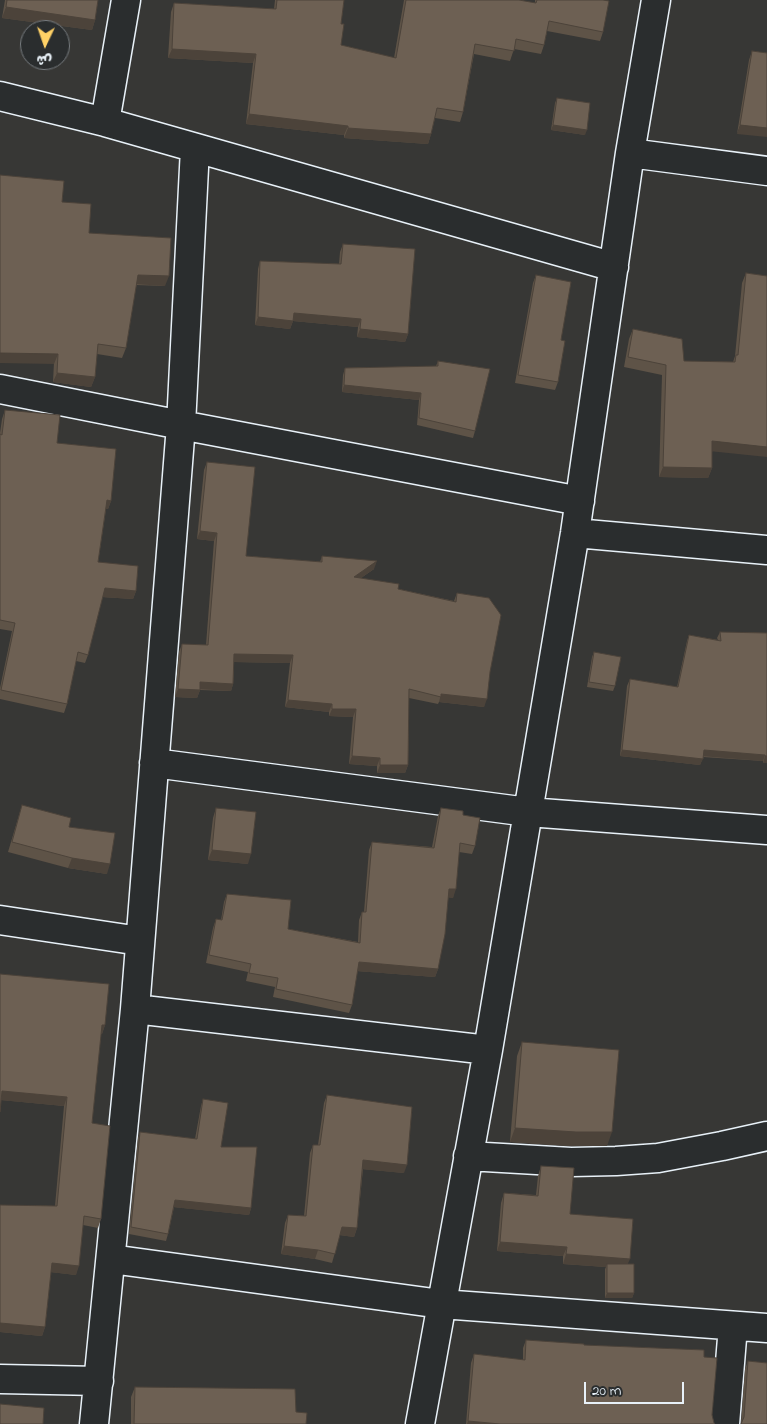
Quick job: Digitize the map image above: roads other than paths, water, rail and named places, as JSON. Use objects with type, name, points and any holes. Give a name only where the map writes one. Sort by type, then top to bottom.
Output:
[{"type":"street","points":[[105,122],[126,0]]},
{"type":"street","points":[[420,1424],[488,1050],[575,533],[630,153],[656,0]]},
{"type":"street","points":[[0,96],[105,122],[614,266]]},
{"type":"street","points":[[94,1424],[135,1009],[181,425],[195,148]]},
{"type":"street","points":[[630,153],[767,171]]},
{"type":"street","points":[[0,390],[580,501]]},
{"type":"street","points":[[575,533],[767,550]]},
{"type":"street","points":[[154,763],[528,812],[767,830]]},
{"type":"street","points":[[0,920],[140,941]]},
{"type":"street","points":[[135,1009],[488,1050]]},
{"type":"street","points":[[468,1156],[571,1162],[642,1160],[695,1152],[767,1136]]},
{"type":"street","points":[[111,1259],[441,1304],[767,1328]]},
{"type":"street","points":[[725,1424],[733,1326]]},
{"type":"street","points":[[0,1379],[99,1381]]}]
